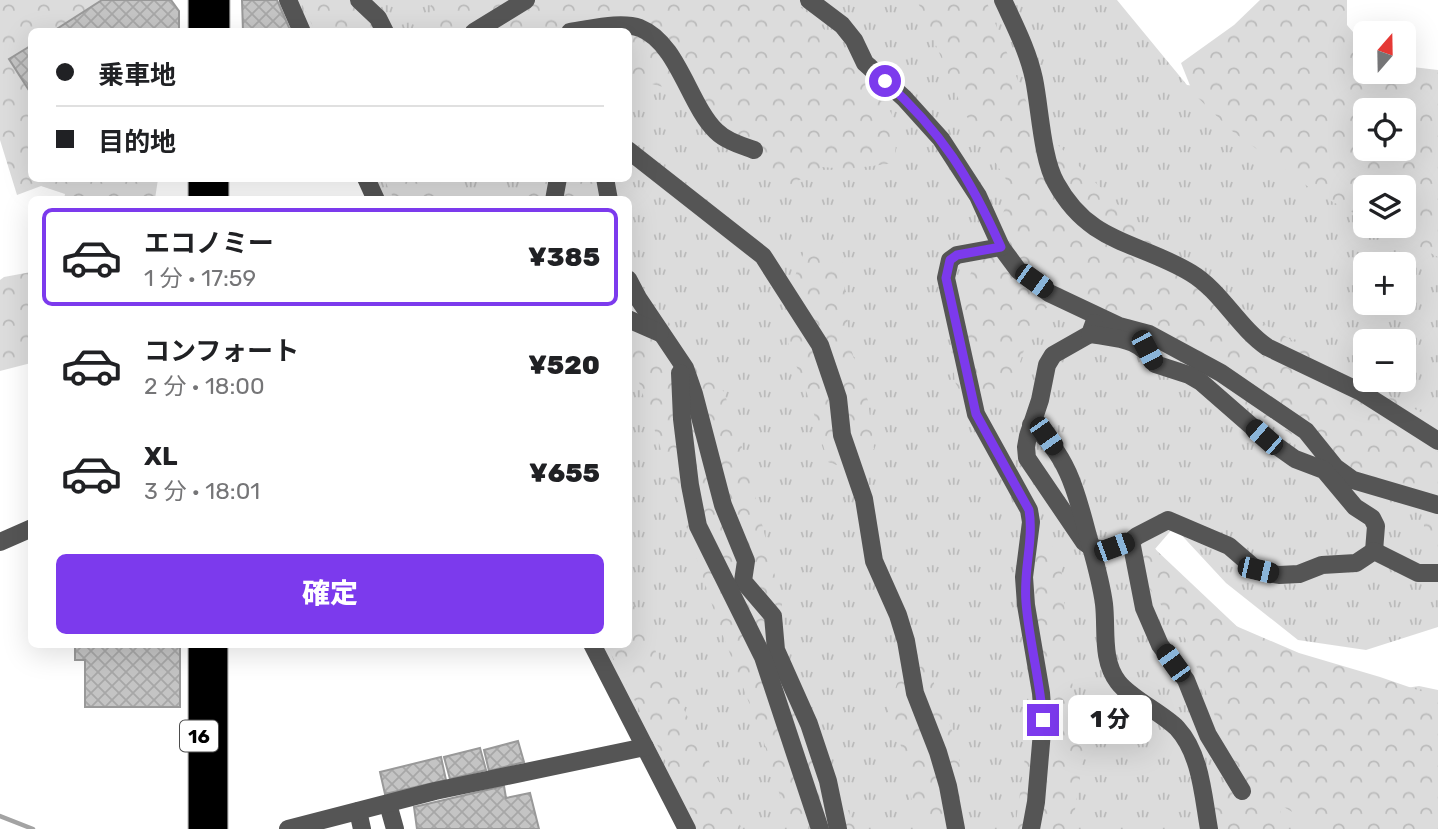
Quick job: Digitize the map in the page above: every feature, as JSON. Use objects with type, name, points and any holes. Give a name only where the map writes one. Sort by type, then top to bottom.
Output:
[{"type":"highway","points":[[199,28],[200,0]]},
{"type":"highway","points":[[219,0],[219,28]]},
{"type":"highway","name":"16","points":[[199,648],[199,829]]},
{"type":"highway","name":"16","points":[[217,648],[217,829]]},
{"type":"street","points":[[288,0],[300,28]]},
{"type":"street","points":[[359,0],[378,18],[383,28]]},
{"type":"street","points":[[480,28],[526,0]]},
{"type":"street","points":[[809,0],[842,25],[854,40],[865,63],[904,98],[942,139],[978,196],[1001,247],[1018,270],[1049,293],[1119,326],[1149,334],[1221,373],[1306,431],[1335,467],[1353,480],[1438,505]]},
{"type":"street","points":[[1003,0],[1024,44],[1055,182],[1075,211],[1102,233],[1191,273],[1206,285],[1253,337],[1267,347],[1361,392],[1438,441]]},
{"type":"street","points":[[600,28],[623,25],[639,28],[655,36],[681,72],[715,130],[725,138],[754,150]]},
{"type":"street","points":[[632,153],[763,256],[820,345],[838,398],[842,435],[864,499],[874,561],[898,615],[906,641],[915,693],[945,774],[956,829]]},
{"type":"street","points":[[1001,247],[957,255],[950,260],[946,278],[976,414],[1029,510],[1031,522],[1024,578],[1043,720],[1036,803],[1031,829]]},
{"type":"street","points":[[635,303],[662,333],[679,359],[694,394],[723,505],[746,561],[743,580],[773,617],[776,650],[809,724],[828,780],[838,829]]},
{"type":"street","points":[[1090,312],[1094,321],[1092,332]]},
{"type":"street","points":[[632,321],[662,333]]},
{"type":"street","points":[[1119,326],[1092,332],[1053,355],[1047,365],[1026,447],[1027,458],[1084,542],[1092,548],[1105,550],[1131,541],[1168,520],[1229,546],[1258,570],[1279,575],[1299,574],[1322,565],[1356,563],[1374,551]]},
{"type":"street","points":[[1092,332],[1138,345],[1147,350],[1154,364],[1189,375],[1201,382],[1264,437],[1295,459],[1324,470],[1355,507],[1372,518],[1376,526],[1374,551]]},
{"type":"street","points":[[679,359],[685,445],[698,526],[763,657],[820,829]]},
{"type":"street","points":[[1031,425],[1046,436],[1059,454],[1075,486],[1104,603],[1107,656],[1118,682],[1177,729],[1192,752],[1199,772],[1209,829]]},
{"type":"street","points":[[0,542],[28,530]]},
{"type":"street","points":[[1131,541],[1144,608],[1160,645],[1186,680],[1208,735],[1242,791]]},
{"type":"street","points":[[1374,551],[1418,573],[1438,573]]},
{"type":"street","points":[[594,648],[687,829]]},
{"type":"street","points":[[288,829],[360,820],[388,804],[435,791],[645,747]]},
{"type":"street","points":[[388,804],[395,829]]},
{"type":"green space","points":[[0,0],[154,0],[155,28],[28,28],[28,182],[158,182],[155,196],[65,196],[41,186],[17,195],[0,140]]},
{"type":"green space","points":[[295,0],[1117,0],[1187,85],[1353,73],[1353,84],[1365,84],[1365,98],[1353,98],[1353,161],[1416,161],[1416,151],[1438,155],[1438,627],[1366,650],[1298,640],[1226,583],[1174,527],[1155,549],[1298,684],[1342,698],[1419,686],[1438,690],[1438,829],[694,829],[603,648],[632,648],[632,196],[381,196],[374,182],[632,182],[632,28],[308,28]]},
{"type":"green space","points":[[300,0],[373,0],[378,28],[314,28]]},
{"type":"green space","points":[[433,0],[792,0],[849,55],[887,105],[895,124],[895,163],[848,169],[822,167],[789,186],[757,170],[686,93],[648,83],[632,84],[632,28],[434,28],[430,7]]},
{"type":"green space","points":[[917,0],[986,0],[1034,121],[1121,208],[1257,320],[1353,375],[1353,392],[1382,392],[1438,421],[1438,557],[1424,545],[1424,514],[1233,399],[1140,332],[1055,304],[1036,313],[1013,384],[992,406],[969,409],[955,382],[951,347],[965,287],[985,239],[1002,216],[1012,189],[964,112]]},
{"type":"green space","points":[[1260,0],[1347,0],[1347,25],[1353,32],[1353,84],[1416,84],[1416,67],[1438,70],[1438,257],[1401,238],[1416,238],[1416,175],[1353,175],[1353,213],[1318,194],[1232,131],[1193,93],[1181,63],[1234,25]]},
{"type":"green space","points":[[386,182],[439,182],[446,196],[392,196]]},
{"type":"green space","points":[[527,182],[607,182],[609,196],[527,196]]},
{"type":"green space","points":[[808,241],[842,261],[850,346],[868,401],[874,449],[848,469],[828,462],[811,404],[789,347],[787,298]]},
{"type":"green space","points":[[632,272],[724,392],[746,460],[782,604],[780,653],[856,829],[792,829],[762,736],[718,623],[633,364]]},
{"type":"green space","points":[[28,273],[28,364],[0,371],[0,280]]},
{"type":"green space","points":[[1135,521],[1175,576],[1236,626],[1299,653],[1438,697],[1438,829],[1322,829],[1282,806],[1276,829],[1198,829],[1222,797],[1229,776],[1216,719],[1187,641],[1144,581],[1141,546]]},
{"type":"green space","points":[[1032,534],[1060,551],[1069,664],[1084,752],[1072,829],[1015,829],[1027,743],[1027,668],[1015,592]]},
{"type":"green space","points":[[632,602],[742,829],[700,829],[608,648],[632,648]]},
{"type":"green space","points":[[927,665],[954,736],[964,781],[964,815],[940,829],[913,808],[903,752],[888,709],[901,672]]},
{"type":"building","points":[[102,0],[171,0],[179,11],[179,28],[58,28]]},
{"type":"building","points":[[242,0],[277,0],[289,28],[243,28]]},
{"type":"building","points":[[28,47],[28,89],[9,59]]},
{"type":"building","points":[[75,648],[180,648],[180,707],[85,707],[85,660],[75,660]]},
{"type":"building","points":[[518,741],[524,762],[489,771],[484,750]]},
{"type":"building","points":[[480,748],[486,770],[450,779],[444,757]]},
{"type":"building","points":[[441,757],[446,780],[385,794],[380,772]]},
{"type":"building","points":[[504,786],[506,798],[530,793],[539,829],[417,829],[414,807]]},
{"type":"waterway","points":[[0,816],[33,829]]},
{"type":"route","points":[[885,81],[942,139],[978,196],[1001,247],[957,255],[950,260],[946,278],[976,414],[1029,510],[1031,522],[1024,578],[1043,720]]}]
